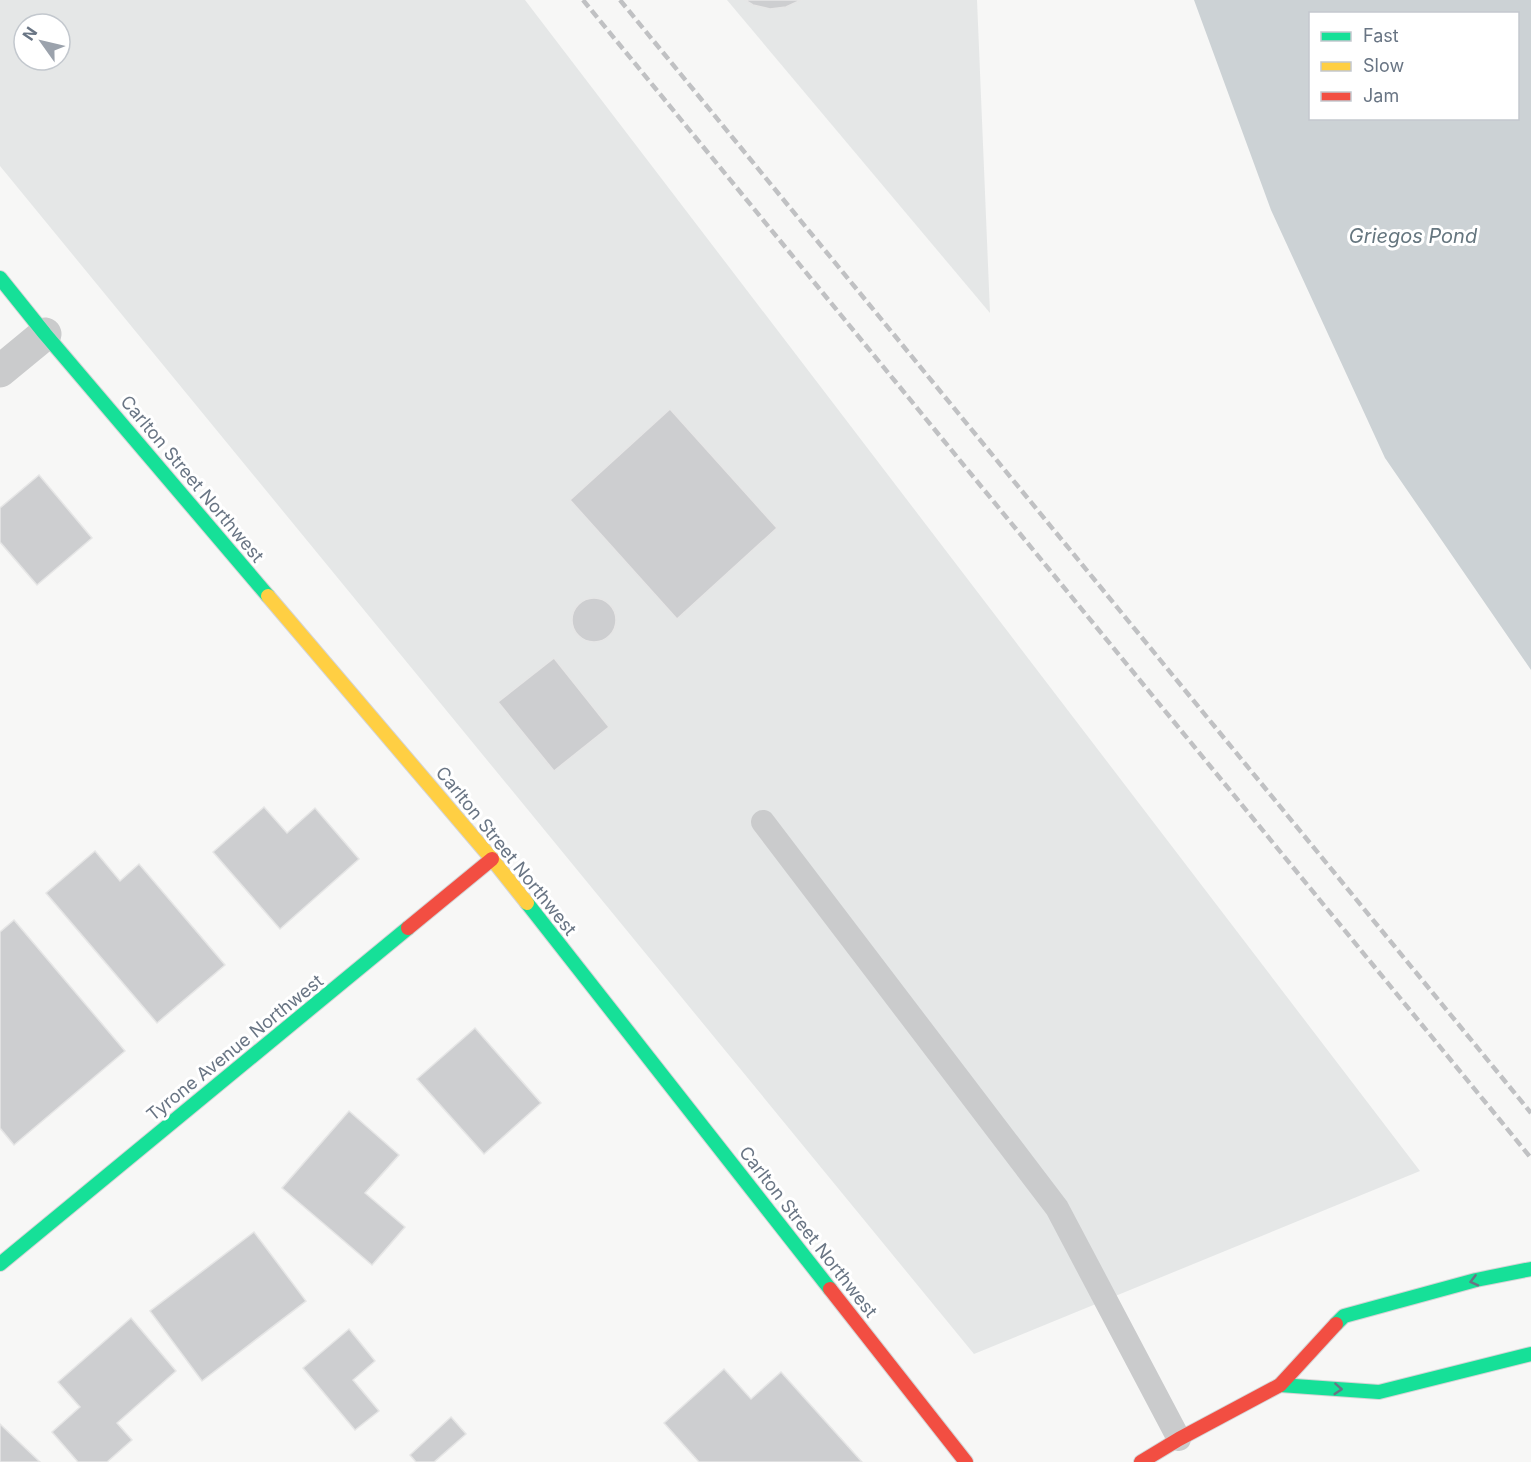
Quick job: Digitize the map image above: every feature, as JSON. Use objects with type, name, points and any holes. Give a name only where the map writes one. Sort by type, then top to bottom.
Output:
[{"type":"street","name":"Carlton Street Northwest","points":[[0,278],[45,334],[492,859],[966,1462]]},
{"type":"street","points":[[0,370],[45,334]]},
{"type":"street","name":"Tyrone Avenue Northwest","points":[[0,1264],[492,859]]},
{"type":"street","points":[[1141,1462],[1280,1385],[1344,1316],[1476,1280],[1531,1269]]},
{"type":"street","points":[[1280,1385],[1379,1392],[1531,1354]]},
{"type":"lane","points":[[763,822],[1058,1209],[1179,1439]]},
{"type":"shaded area","points":[[0,0],[525,0],[1420,1171],[974,1354],[0,166]]},
{"type":"shaded area","points":[[727,0],[977,0],[990,313]]},
{"type":"water","name":"Griegos Pond","points":[[1194,0],[1531,0],[1531,670],[1385,458],[1271,210]]},
{"type":"building","points":[[745,0],[801,0],[786,7],[770,9],[753,5]]},
{"type":"building","points":[[670,409],[777,528],[677,619],[570,500]]},
{"type":"building","points":[[39,475],[92,538],[37,585],[0,542],[0,508]]},
{"type":"building","points":[[594,598],[602,599],[610,604],[615,612],[615,628],[610,636],[602,641],[594,642],[586,641],[578,636],[573,628],[572,620],[573,612],[578,604],[586,599]]},
{"type":"building","points":[[554,658],[609,727],[554,771],[498,702]]},
{"type":"building","points":[[264,807],[287,833],[315,808],[359,859],[280,929],[213,852]]},
{"type":"building","points":[[95,851],[120,881],[139,864],[225,965],[157,1023],[46,893]]},
{"type":"building","points":[[14,920],[125,1051],[14,1145],[0,1128],[0,932]]},
{"type":"building","points":[[475,1028],[541,1103],[484,1154],[417,1079]]},
{"type":"building","points":[[349,1111],[399,1155],[365,1193],[405,1227],[372,1265],[282,1188]]},
{"type":"building","points":[[254,1232],[306,1301],[202,1381],[150,1311]]},
{"type":"building","points":[[131,1318],[176,1371],[117,1423],[132,1440],[107,1462],[78,1462],[52,1432],[80,1407],[58,1382]]},
{"type":"building","points":[[349,1329],[375,1361],[353,1380],[379,1411],[355,1430],[303,1368]]},
{"type":"building","points":[[724,1369],[751,1399],[781,1372],[862,1462],[699,1462],[664,1423]]},
{"type":"building","points":[[451,1417],[466,1434],[434,1462],[416,1462],[410,1455]]},
{"type":"building","points":[[0,1424],[40,1462],[0,1462]]},
{"type":"railway","points":[[583,0],[1531,1158]]},
{"type":"railway","points":[[620,0],[1531,1113]]},
{"type":"traffic: fast","points":[[0,278],[268,596]]},
{"type":"traffic: fast","points":[[527,903],[830,1289]]},
{"type":"traffic: fast","points":[[0,1264],[408,928]]},
{"type":"traffic: fast","points":[[1336,1324],[1344,1316],[1476,1280],[1531,1269]]},
{"type":"traffic: fast","points":[[1280,1385],[1379,1392],[1531,1354]]},
{"type":"traffic: slow","points":[[268,596],[527,903]]},
{"type":"traffic: jam","points":[[408,928],[492,859]]},
{"type":"traffic: jam","points":[[830,1289],[966,1462]]},
{"type":"traffic: jam","points":[[1141,1462],[1280,1385],[1336,1324]]}]
